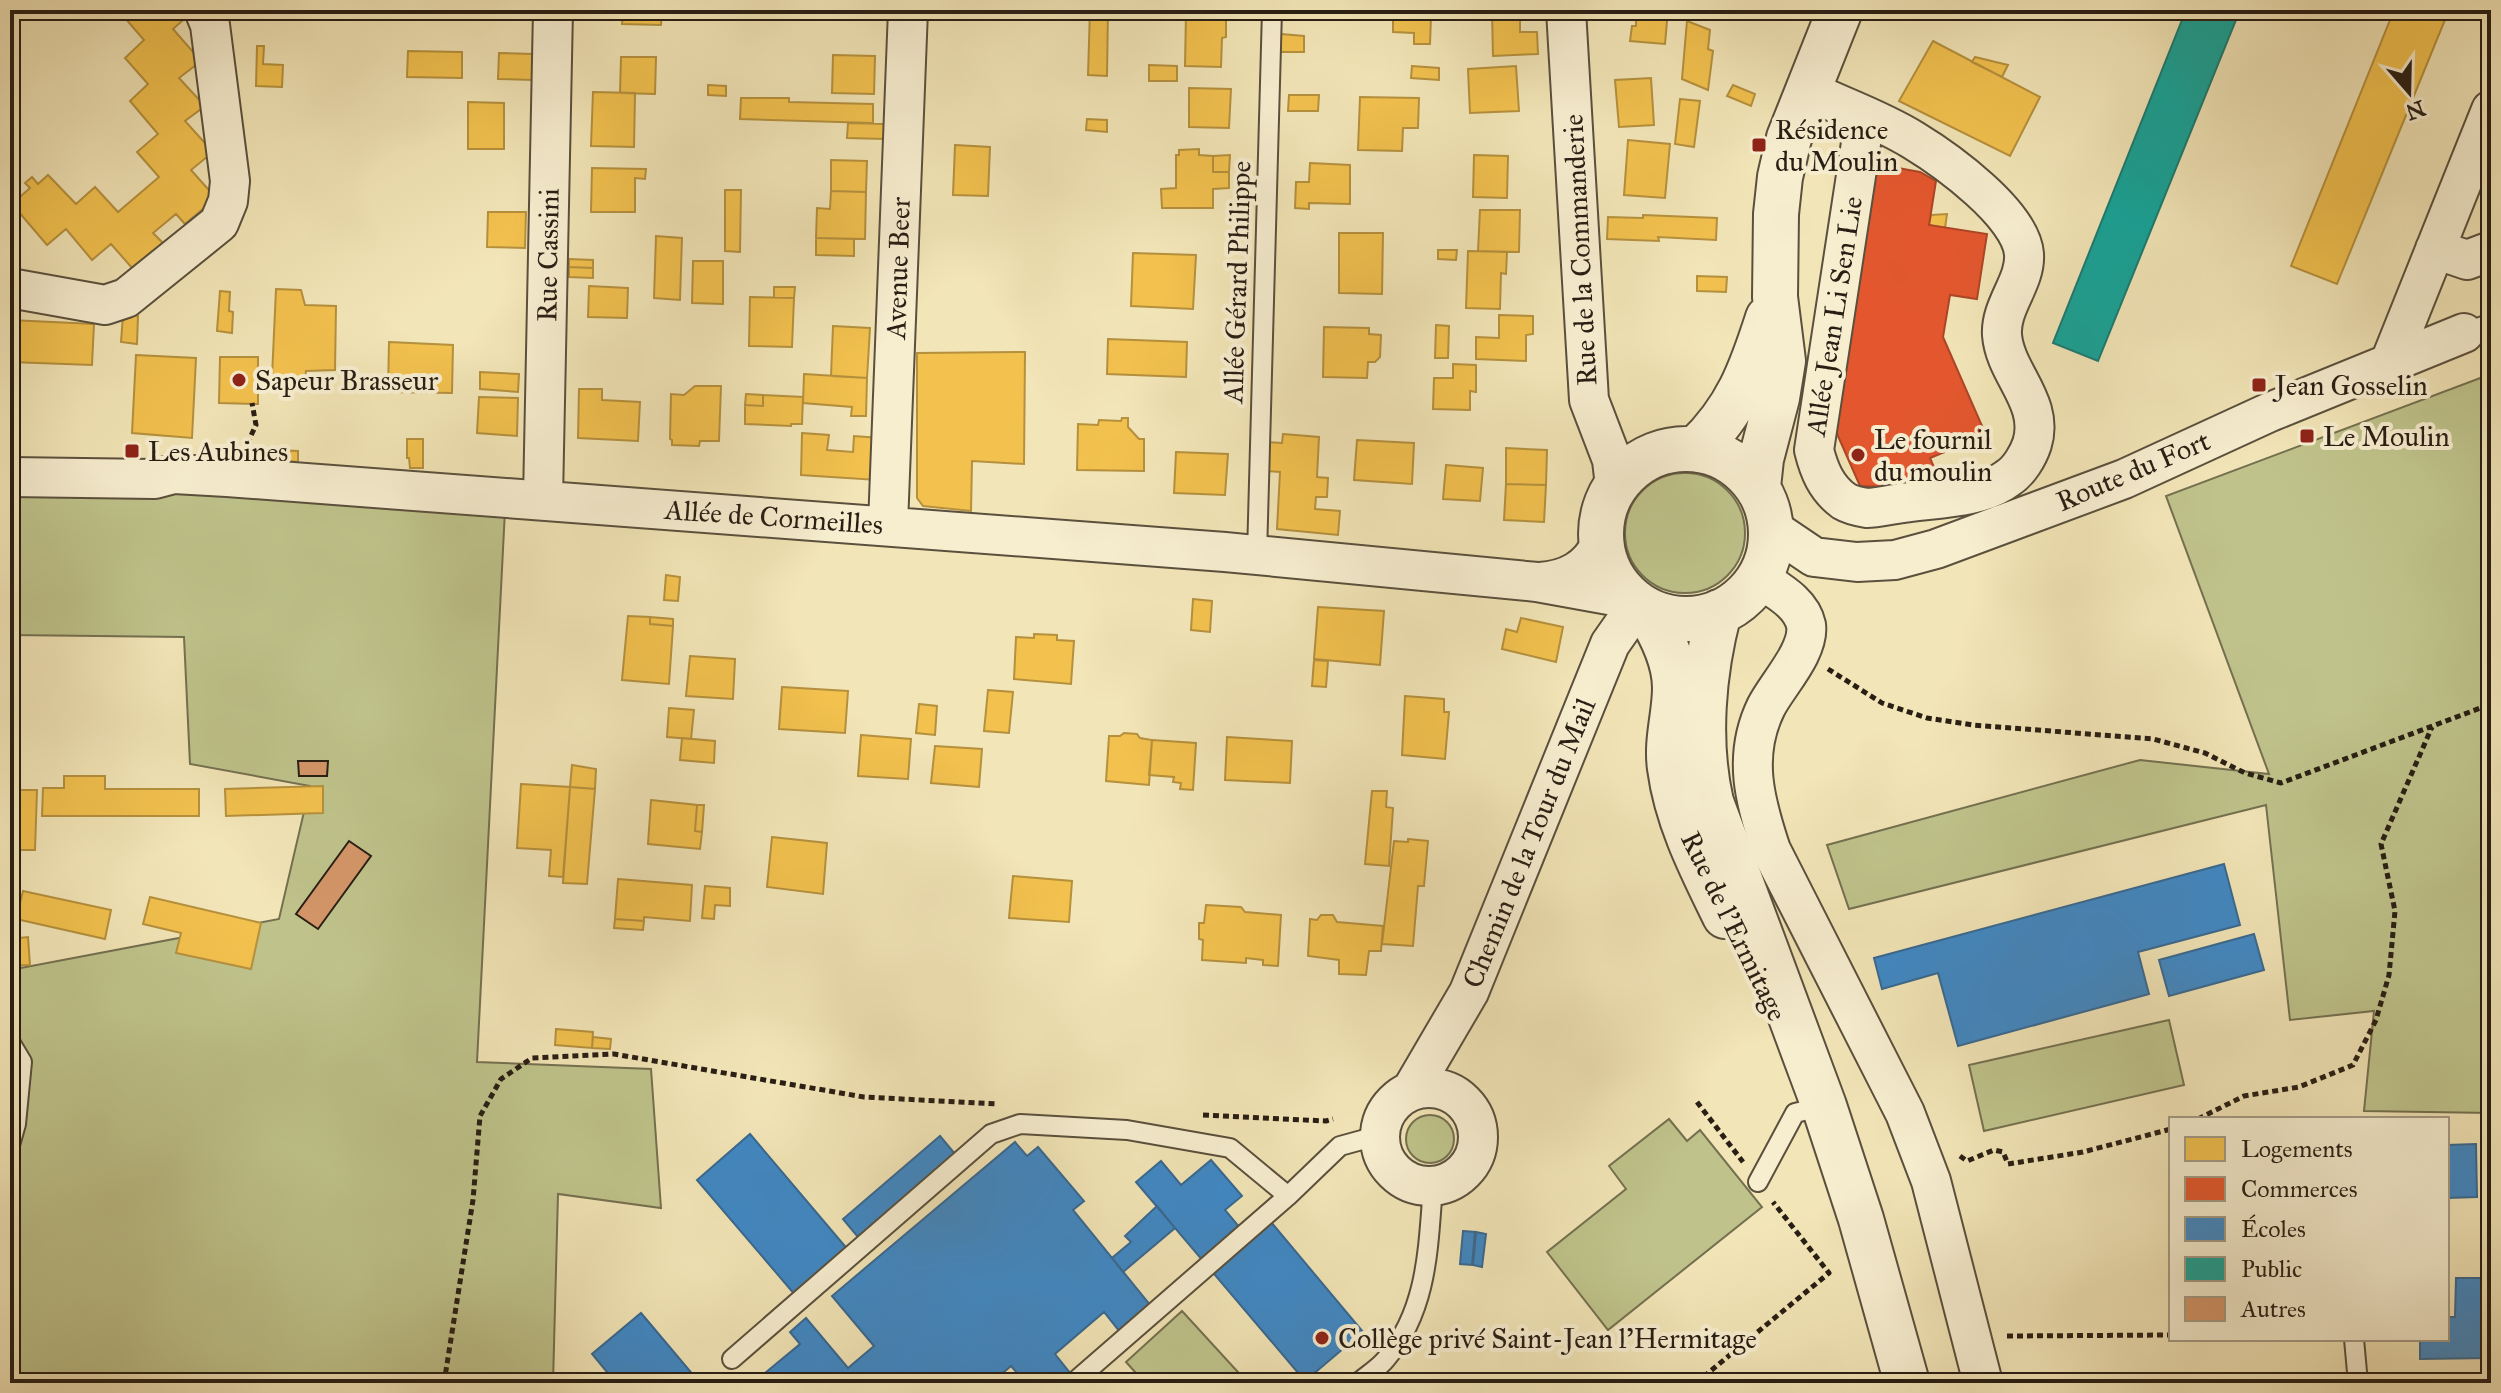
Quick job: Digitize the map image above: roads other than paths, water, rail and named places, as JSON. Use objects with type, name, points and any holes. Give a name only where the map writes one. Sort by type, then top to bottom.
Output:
[{"type":"street","points":[[10,288],[105,305],[117,303],[219,223],[228,201],[230,181],[210,25],[204,10]]},
{"type":"street","name":"Rue Cassini","points":[[543,499],[553,10]]},
{"type":"street","name":"Avenue Beer","points":[[888,525],[908,10]]},
{"type":"street","name":"Rue de la Commanderie","points":[[1566,10],[1589,400],[1612,460],[1615,486]]},
{"type":"street","points":[[1758,487],[1761,459],[1783,361],[1775,297],[1776,214],[1780,177],[1789,138],[1840,10]]},
{"type":"street","name":"Allée Jean Li Sen Lie","points":[[1809,91],[1865,117],[1913,140],[1955,170],[2006,216],[2021,239],[2024,266],[2009,305],[2002,336],[2035,420],[2032,443],[2022,463],[2010,478],[1993,487],[1867,508],[1846,502],[1827,484],[1819,469],[1814,450],[1865,117]]},
{"type":"street","points":[[2390,362],[2491,110]]},
{"type":"street","points":[[2435,249],[2467,260],[2491,251]]},
{"type":"street","points":[[1696,449],[1730,411],[1747,381],[1775,297]]},
{"type":"street","name":"Route du Fort","points":[[1771,528],[1814,557],[1857,562],[1895,560],[1936,549],[2124,479],[2192,445],[2477,328]]},
{"type":"street","points":[[1696,449],[1711,452],[1738,465],[1758,487],[1767,507],[1771,528],[1767,562],[1759,578],[1735,604],[1701,618],[1682,619],[1663,616],[1638,604],[1617,583],[1607,565],[1601,544],[1601,524],[1615,486],[1627,472],[1659,453],[1696,449]]},
{"type":"street","name":"Allée de Cormeilles","points":[[10,477],[155,479],[174,474],[888,525],[1537,582],[1638,604]]},
{"type":"street","name":"Allée de Cormeilles","points":[[1537,582],[1556,581],[1580,570],[1594,558],[1601,544]]},
{"type":"street","points":[[1759,578],[1795,604],[1806,626],[1802,649],[1765,708],[1756,742],[1751,776],[1758,812],[1771,850],[1905,1113],[1931,1181],[1983,1383]]},
{"type":"street","name":"Chemin de la Tour du Mail","points":[[1411,1091],[1469,992],[1610,644],[1638,604]]},
{"type":"street","name":"Rue de l'Ermitage","points":[[1638,604],[1663,641],[1674,677],[1668,748],[1670,769],[1691,847],[1822,1102]]},
{"type":"street","name":"Rue de l'Ermitage","points":[[1719,612],[1709,662],[1705,707],[1707,786],[1724,843],[1822,1102],[1880,1283],[1907,1383]]},
{"type":"street","points":[[1443,1039],[1450,1081],[1475,1122],[1478,1136],[1476,1150],[1470,1164],[1448,1182],[1433,1186],[1404,1180],[1385,1159],[1380,1135],[1384,1117],[1395,1102],[1411,1091],[1435,1089],[1458,1098]]},
{"type":"lane","name":"Allée Gérard Philippe","points":[[1257,555],[1272,10]]},
{"type":"lane","points":[[10,1042],[22,1062],[16,1124],[10,1145]]},
{"type":"lane","points":[[1758,1182],[1795,1113],[1822,1102]]},
{"type":"lane","points":[[732,1359],[991,1134],[1020,1124],[1127,1130],[1230,1148],[1288,1196]]},
{"type":"lane","points":[[1073,1383],[1288,1196],[1340,1146],[1380,1135]]},
{"type":"lane","points":[[1358,1383],[1385,1361],[1404,1334],[1420,1299],[1433,1186]]},
{"type":"lane","points":[[2354,1341],[2358,1383]]},
{"type":"place","name":"Résidence du Moulin","points":[[1759,145]]},
{"type":"place","name":"Sapeur Brasseur","points":[[239,380]]},
{"type":"place","name":"Jean Gosselin","points":[[2259,385]]},
{"type":"place","name":"Le Moulin","points":[[2307,436]]},
{"type":"place","name":"Les Aubines","points":[[132,451]]},
{"type":"place","name":"Le fournil du moulin","points":[[1858,455]]},
{"type":"place","name":"Collège privé Saint-Jean l'Hermitage","points":[[1322,1338]]}]
